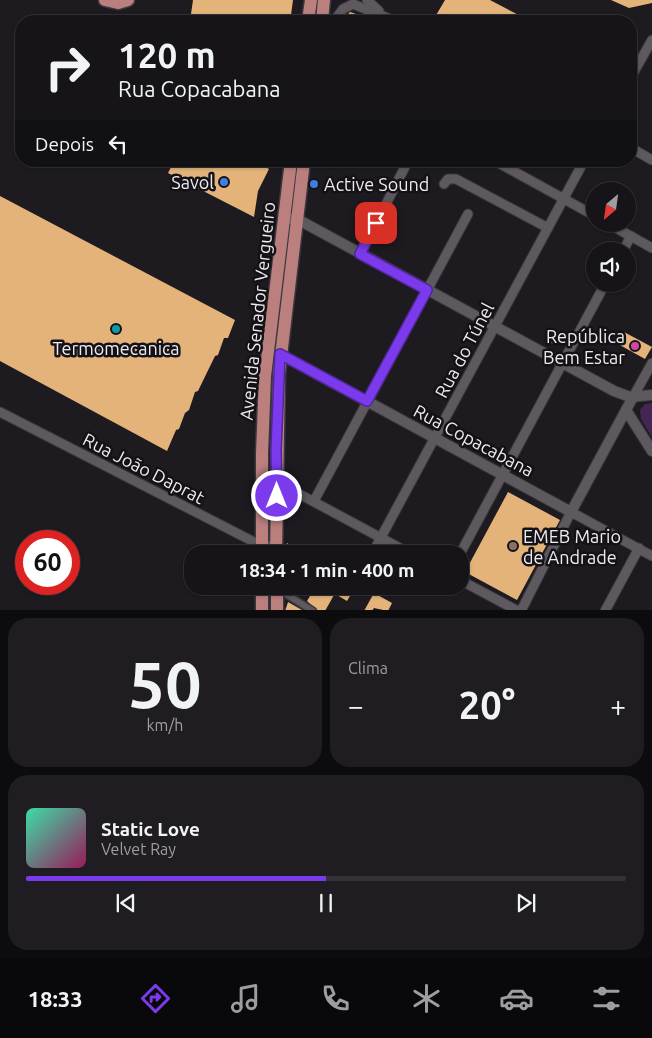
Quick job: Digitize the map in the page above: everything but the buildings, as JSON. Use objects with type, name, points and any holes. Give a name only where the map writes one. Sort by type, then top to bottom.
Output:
[{"type":"main road","points":[[105,0],[120,3],[128,0]]},
{"type":"main road","points":[[309,15],[311,0]]},
{"type":"main road","points":[[324,0],[325,15]]},
{"type":"main road","points":[[327,15],[330,0]]},
{"type":"main road","name":"Avenida Senador Vergueiro","points":[[276,545],[276,450],[280,354],[291,219],[291,167]]},
{"type":"main road","name":"Avenida Senador Vergueiro","points":[[262,545],[262,443],[265,376],[291,219],[303,167]]},
{"type":"main road","points":[[262,595],[262,610]]},
{"type":"main road","points":[[277,595],[277,610]]},
{"type":"street","points":[[367,0],[382,14]]},
{"type":"street","points":[[335,15],[348,6],[360,6],[382,14]]},
{"type":"street","points":[[637,66],[652,40]]},
{"type":"street","points":[[637,151],[652,160]]},
{"type":"street","points":[[360,254],[405,167]]},
{"type":"street","points":[[506,167],[586,211]]},
{"type":"street","name":"Rua do Túnel","points":[[377,545],[581,167]]},
{"type":"street","points":[[444,184],[448,179],[456,179],[548,228]]},
{"type":"street","points":[[314,502],[468,214]]},
{"type":"street","points":[[291,219],[360,254],[622,396],[652,395]]},
{"type":"street","points":[[624,232],[652,248]]},
{"type":"street","points":[[628,242],[631,236]]},
{"type":"street","points":[[465,545],[602,292]]},
{"type":"street","name":"Rua Copacabana","points":[[280,354],[652,556]]},
{"type":"street","points":[[469,585],[519,610],[652,363]]},
{"type":"street","points":[[626,410],[652,451]]},
{"type":"street","name":"Rua João Daprat","points":[[0,412],[253,545]]},
{"type":"street","points":[[277,482],[396,545]]},
{"type":"street","points":[[605,610],[638,548]]},
{"type":"street","points":[[290,595],[313,610]]},
{"type":"shaded area","points":[[652,403],[652,437],[641,419],[640,410],[645,404]]},
{"type":"place","name":"Savol","points":[[224,182]]},
{"type":"place","name":"Active Sound","points":[[314,184]]},
{"type":"place","name":"Termomecanica","points":[[116,329]]},
{"type":"place","name":"República Bem Estar","points":[[635,346]]},
{"type":"place","name":"EMEB Mario de Andrade","points":[[513,546]]},
{"type":"route","points":[[277,496],[276,450],[280,354],[367,401],[427,290],[360,254],[376,223]]}]
